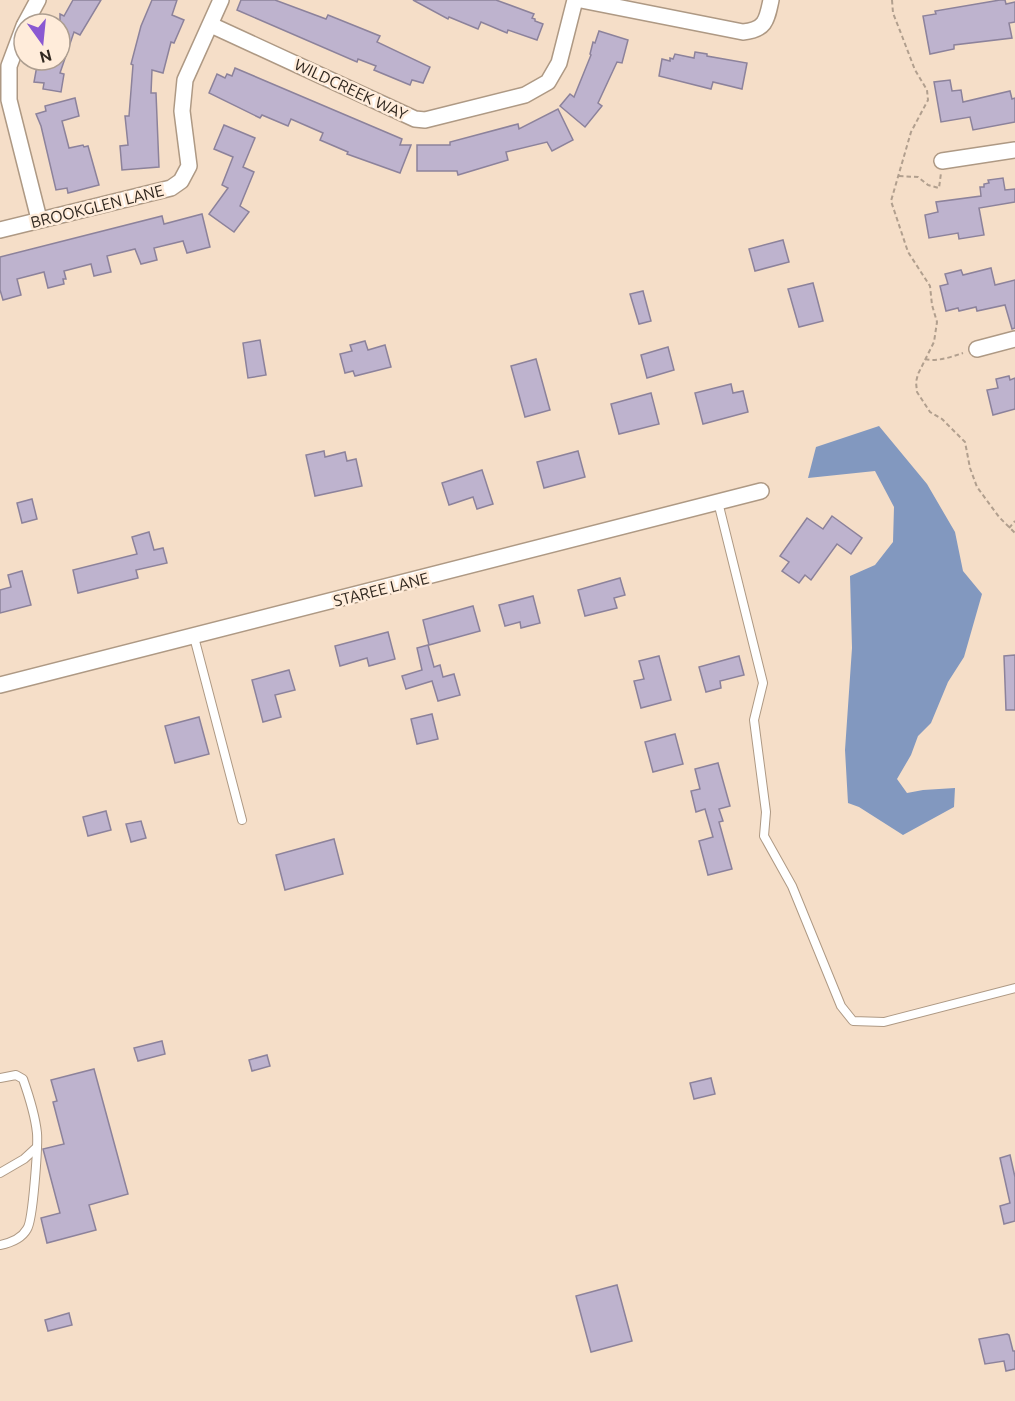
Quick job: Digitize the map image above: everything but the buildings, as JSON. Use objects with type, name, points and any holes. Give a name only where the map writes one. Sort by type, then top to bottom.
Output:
[{"type":"street","name":"BROOKGLEN LANE","points":[[0,230],[171,188],[181,181],[189,166],[182,111],[185,80],[221,0]]},
{"type":"street","name":"WILDCREEK WAY","points":[[211,25],[415,118],[425,120],[525,95],[548,82],[559,63],[575,0]]},
{"type":"street","points":[[581,0],[743,32],[756,29],[766,20],[771,0]]},
{"type":"street","points":[[12,58],[9,66],[9,100],[39,219]]},
{"type":"street","points":[[942,161],[1015,150]]},
{"type":"street","points":[[977,349],[1015,339]]},
{"type":"street","name":"STAREE LANE","points":[[0,685],[761,491]]},
{"type":"lane","points":[[718,502],[763,683],[754,720],[766,812],[764,836],[792,886],[841,1006],[853,1021],[884,1022],[1015,988]]},
{"type":"lane","points":[[194,637],[242,820]]},
{"type":"lane","points":[[0,1078],[16,1075],[23,1079],[37,1135],[30,1223],[27,1230],[15,1240],[0,1245]]},
{"type":"lane","points":[[0,1173],[24,1159],[36,1148]]},
{"type":"path","points":[[892,0],[893,13],[915,70],[927,90],[928,100],[911,132],[891,201],[908,252],[930,286],[937,322],[934,342],[918,374],[917,392],[930,412],[942,419],[965,442],[970,468],[977,487],[1015,533]]},
{"type":"path","points":[[899,176],[918,177],[939,188],[942,161]]},
{"type":"path","points":[[925,359],[942,359],[977,349]]},
{"type":"path","points":[[1009,528],[1015,521]]},
{"type":"water","points":[[879,426],[927,484],[955,532],[963,571],[982,594],[964,657],[948,682],[931,723],[918,736],[911,755],[897,779],[907,793],[955,788],[954,807],[903,835],[859,807],[848,803],[845,750],[852,648],[850,576],[875,565],[893,542],[894,507],[875,471],[808,478],[816,447]]}]
